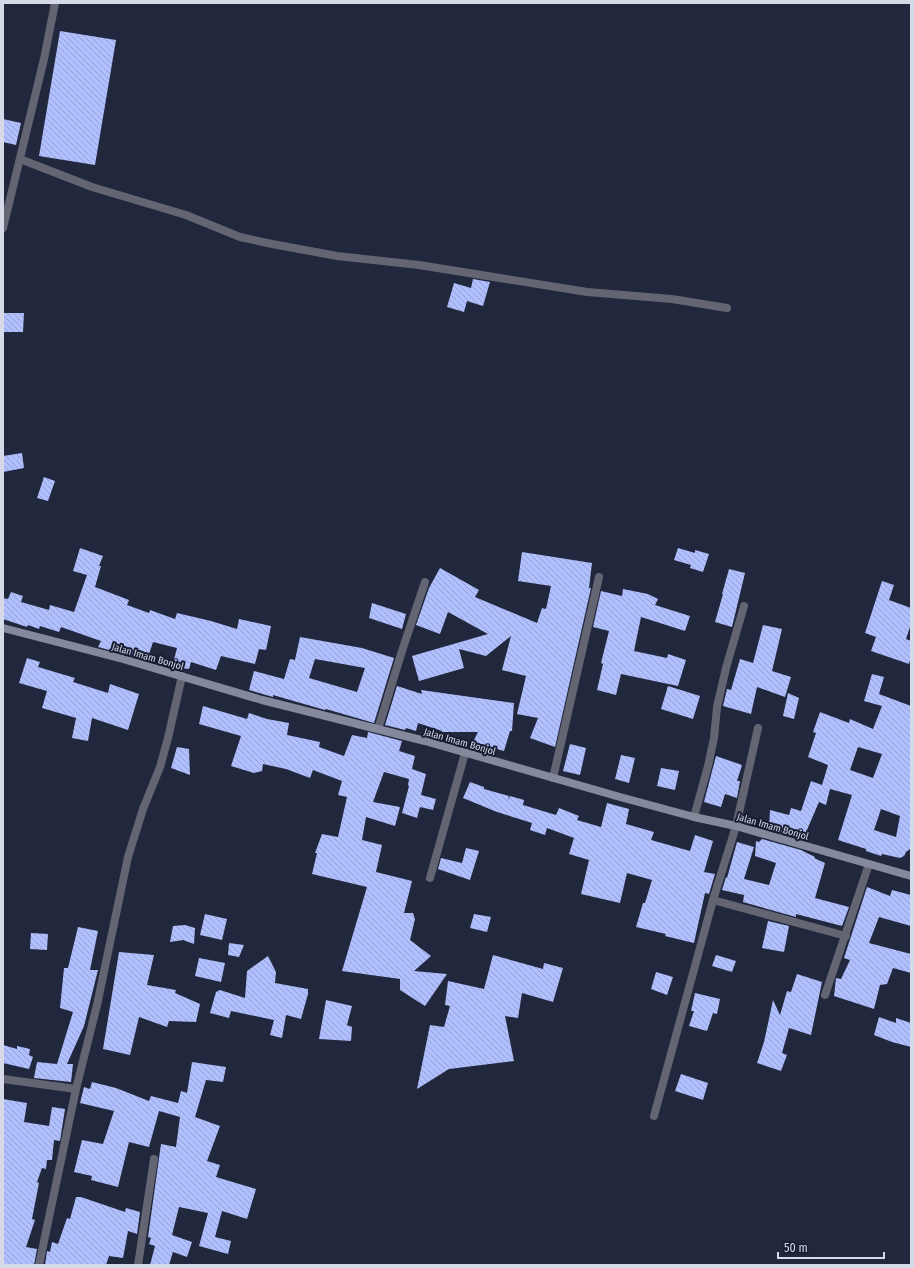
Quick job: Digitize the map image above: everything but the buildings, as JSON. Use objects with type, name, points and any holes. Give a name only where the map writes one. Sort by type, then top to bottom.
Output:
[{"type":"main road","name":"Jalan Imam Bonjol","points":[[3,628],[123,658],[262,700],[465,753],[694,817],[736,826],[911,876]]},
{"type":"street","points":[[3,228],[44,59],[55,3]]},
{"type":"street","points":[[20,159],[92,186],[186,215],[240,238],[336,256],[419,265],[587,292],[672,298],[727,308]]},
{"type":"street","points":[[553,778],[598,577]]},
{"type":"street","points":[[378,730],[425,582]]},
{"type":"street","points":[[694,817],[708,766],[714,738],[717,707],[726,668],[744,606]]},
{"type":"street","points":[[39,1265],[76,1089],[97,1005],[128,857],[143,809],[160,767],[182,676]]},
{"type":"street","points":[[654,1116],[713,900],[736,826],[758,728]]},
{"type":"street","points":[[430,878],[465,753]]},
{"type":"street","points":[[825,995],[869,864]]},
{"type":"street","points":[[713,900],[846,936]]},
{"type":"street","points":[[3,1079],[76,1089]]},
{"type":"street","points":[[138,1265],[154,1159]]}]
